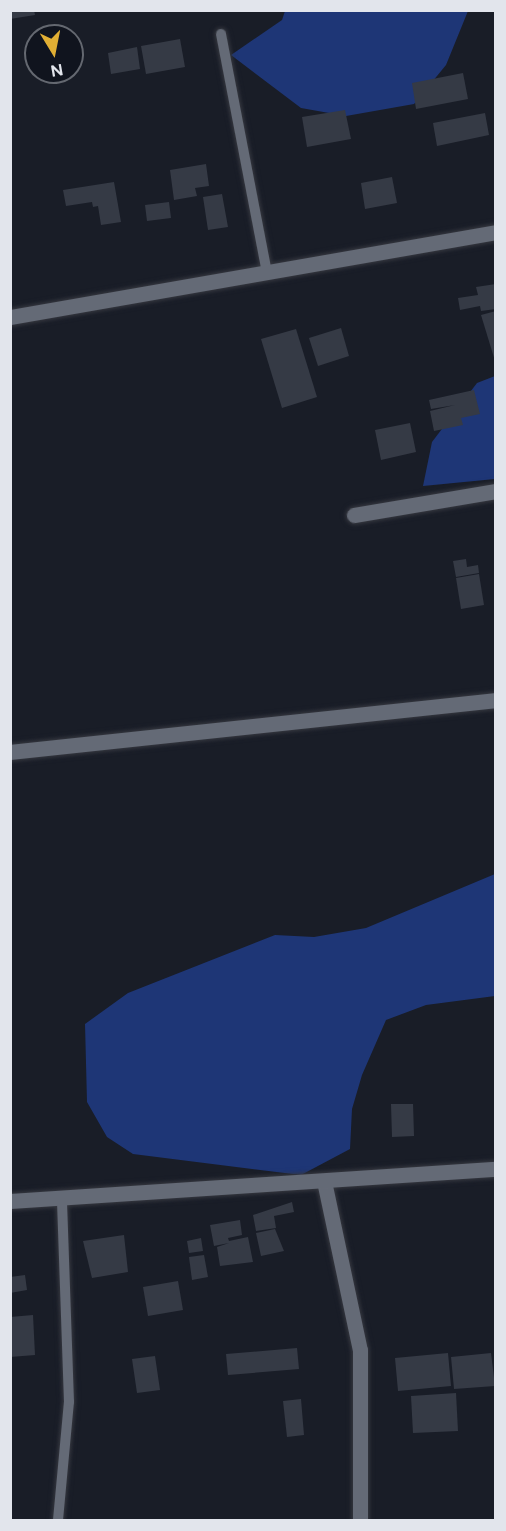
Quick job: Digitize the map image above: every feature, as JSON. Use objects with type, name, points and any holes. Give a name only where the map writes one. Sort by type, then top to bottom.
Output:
[{"type":"street","points":[[10,317],[495,232]]},
{"type":"street","points":[[354,515],[495,491]]},
{"type":"street","points":[[10,752],[495,700]]},
{"type":"street","points":[[10,1201],[495,1169]]},
{"type":"street","points":[[324,1181],[356,1316],[360,1350],[360,1521]]},
{"type":"lane","points":[[221,34],[267,273]]},
{"type":"lane","points":[[58,1521],[69,1402],[62,1197]]},
{"type":"shaded area","points":[[285,11],[468,11],[446,65],[414,104],[346,116],[301,108],[231,55],[282,20]]},
{"type":"shaded area","points":[[495,376],[495,479],[423,486],[432,442],[477,383]]},
{"type":"shaded area","points":[[495,874],[495,996],[426,1005],[386,1020],[362,1075],[352,1109],[350,1149],[301,1175],[133,1154],[107,1137],[87,1102],[85,1024],[128,993],[275,935],[314,937],[366,928]]},
{"type":"building","points":[[10,10],[34,10],[35,15],[10,19]]},
{"type":"building","points":[[180,39],[185,67],[146,74],[141,46]]},
{"type":"building","points":[[137,47],[140,69],[111,74],[108,53]]},
{"type":"building","points":[[463,73],[468,99],[416,109],[412,83]]},
{"type":"building","points":[[345,110],[351,139],[307,147],[302,117]]},
{"type":"building","points":[[485,113],[489,135],[437,146],[433,123]]},
{"type":"building","points":[[206,164],[209,186],[195,188],[197,196],[174,200],[170,170]]},
{"type":"building","points":[[392,177],[397,203],[365,209],[361,183]]},
{"type":"building","points":[[114,182],[121,222],[101,225],[98,206],[93,207],[92,202],[66,206],[63,190]]},
{"type":"building","points":[[222,194],[228,227],[208,230],[203,197]]},
{"type":"building","points":[[169,202],[171,218],[147,221],[145,205]]},
{"type":"building","points":[[496,284],[496,309],[481,311],[480,306],[460,310],[458,298],[478,295],[476,287]]},
{"type":"building","points":[[496,311],[496,361],[495,361],[481,315]]},
{"type":"building","points":[[341,328],[349,356],[318,366],[309,338]]},
{"type":"building","points":[[296,329],[317,397],[282,408],[261,339]]},
{"type":"building","points":[[474,390],[480,414],[461,418],[463,425],[434,431],[430,411],[455,405],[431,409],[429,400]]},
{"type":"building","points":[[410,423],[416,452],[381,460],[375,430]]},
{"type":"building","points":[[466,559],[467,567],[478,565],[479,573],[456,577],[453,561]]},
{"type":"building","points":[[479,574],[484,605],[461,609],[456,578]]},
{"type":"building","points":[[391,1104],[413,1104],[414,1136],[392,1137]]},
{"type":"building","points":[[292,1202],[294,1212],[274,1216],[276,1228],[256,1231],[253,1215]]},
{"type":"building","points":[[240,1220],[242,1235],[228,1238],[229,1241],[248,1237],[253,1262],[220,1266],[217,1247],[229,1243],[214,1246],[210,1225]]},
{"type":"building","points":[[275,1229],[284,1251],[261,1256],[256,1233]]},
{"type":"building","points":[[124,1235],[128,1272],[92,1278],[83,1241]]},
{"type":"building","points":[[201,1238],[203,1251],[189,1253],[187,1241]]},
{"type":"building","points":[[204,1255],[208,1277],[192,1280],[189,1257]]},
{"type":"building","points":[[25,1275],[27,1290],[10,1293],[10,1277]]},
{"type":"building","points":[[178,1281],[183,1310],[148,1316],[143,1287]]},
{"type":"building","points":[[33,1315],[35,1355],[10,1357],[10,1317]]},
{"type":"building","points":[[297,1348],[299,1369],[228,1375],[226,1354]]},
{"type":"building","points":[[448,1353],[451,1386],[398,1391],[395,1358]]},
{"type":"building","points":[[491,1353],[495,1386],[454,1389],[451,1357]]},
{"type":"building","points":[[155,1356],[160,1390],[137,1393],[132,1359]]},
{"type":"building","points":[[456,1393],[458,1431],[413,1433],[411,1396]]},
{"type":"building","points":[[301,1399],[304,1435],[287,1437],[283,1401]]}]
